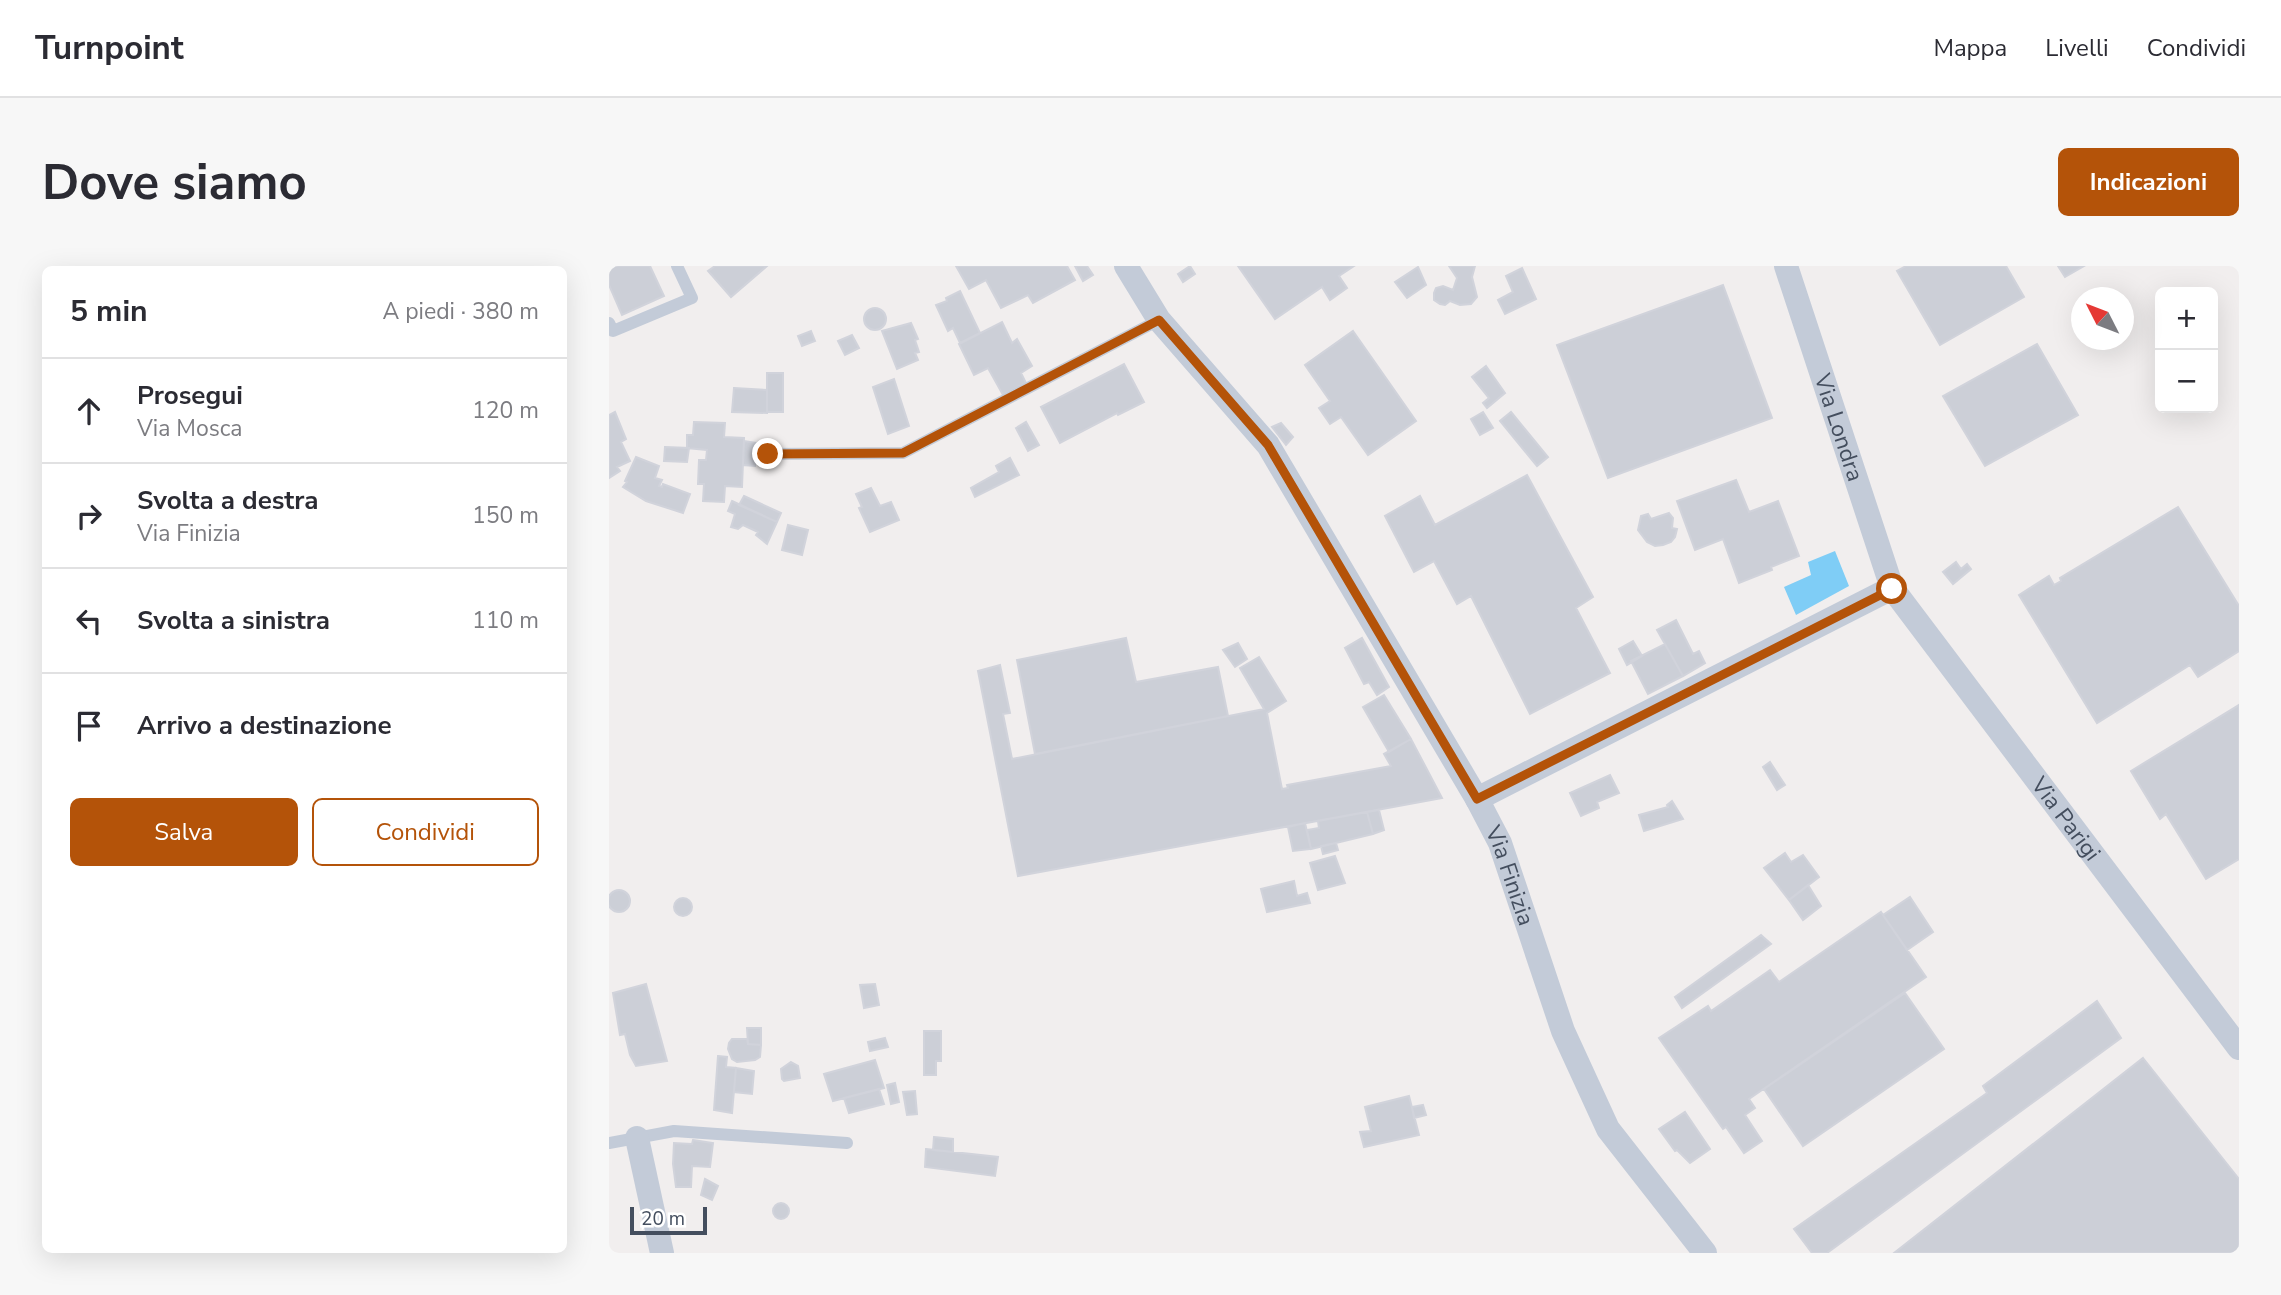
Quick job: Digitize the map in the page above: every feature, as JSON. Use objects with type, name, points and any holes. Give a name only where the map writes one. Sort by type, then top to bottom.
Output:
[{"type":"street","name":"Via Finizia","points":[[1126,266],[1159,320],[1268,445],[1477,799],[1500,843],[1563,1031],[1608,1129],[1705,1253]]},
{"type":"street","name":"Via Londra","points":[[1786,266],[1892,589]]},
{"type":"street","points":[[1477,799],[1892,589]]},
{"type":"street","name":"Via Parigi","points":[[1892,589],[2239,1048]]},
{"type":"street","points":[[638,1138],[662,1253]]},
{"type":"lane","points":[[609,323],[613,331],[692,298],[677,266]]},
{"type":"lane","points":[[768,454],[903,453],[1159,320]]},
{"type":"lane","points":[[609,1143],[674,1131],[847,1143]]},
{"type":"water","points":[[1835,551],[1849,586],[1796,615],[1784,587],[1811,575],[1808,562]]},
{"type":"building","points":[[609,266],[650,266],[664,296],[622,315],[609,285]]},
{"type":"building","points":[[715,266],[767,266],[731,297],[708,271]]},
{"type":"building","points":[[956,266],[1067,266],[1075,280],[1033,303],[1028,295],[1001,308],[986,280],[969,289]]},
{"type":"building","points":[[1075,266],[1087,266],[1093,275],[1083,281]]},
{"type":"building","points":[[1190,266],[1195,274],[1183,282],[1178,274]]},
{"type":"building","points":[[1238,266],[1354,266],[1339,276],[1347,288],[1330,300],[1322,287],[1275,319]]},
{"type":"building","points":[[1449,266],[1475,266],[1472,277],[1477,297],[1471,304],[1460,305],[1450,301],[1445,305],[1434,300],[1436,288],[1443,286],[1453,290],[1457,278]]},
{"type":"building","points":[[1906,266],[2006,266],[2024,297],[1940,345],[1897,271]]},
{"type":"building","points":[[2058,266],[2084,266],[2065,277]]},
{"type":"building","points":[[1418,267],[1426,285],[1407,298],[1395,282]]},
{"type":"building","points":[[1522,268],[1536,299],[1505,314],[1498,300],[1513,292],[1506,276]]},
{"type":"building","points":[[1723,285],[1772,418],[1608,478],[1557,345]]},
{"type":"building","points":[[960,291],[980,333],[960,343],[953,328],[948,331],[936,305]]},
{"type":"building","points":[[875,308],[883,311],[886,319],[883,327],[875,330],[867,327],[864,319],[867,311]]},
{"type":"building","points":[[1002,322],[1012,343],[1017,339],[1032,366],[1021,373],[1026,383],[1003,395],[988,368],[974,375],[959,344]]},
{"type":"building","points":[[911,323],[918,339],[915,340],[919,352],[915,353],[918,360],[897,369],[882,331]]},
{"type":"building","points":[[811,331],[815,341],[802,346],[798,336]]},
{"type":"building","points":[[1353,331],[1416,421],[1368,455],[1341,417],[1330,424],[1319,408],[1330,401],[1305,365]]},
{"type":"building","points":[[852,335],[859,348],[845,355],[838,341]]},
{"type":"building","points":[[2037,344],[2078,415],[1985,466],[1943,396]]},
{"type":"building","points":[[1124,364],[1144,402],[1060,443],[1041,407]]},
{"type":"building","points":[[1486,366],[1505,393],[1487,408],[1483,403],[1489,398],[1472,377]]},
{"type":"building","points":[[767,373],[783,373],[783,412],[767,412]]},
{"type":"building","points":[[894,379],[909,426],[888,434],[873,387]]},
{"type":"building","points":[[734,388],[767,390],[767,413],[732,412]]},
{"type":"building","points":[[615,412],[626,439],[621,442],[630,461],[617,467],[620,471],[609,478],[609,415]]},
{"type":"building","points":[[1483,412],[1493,428],[1480,435],[1471,419]]},
{"type":"building","points":[[1511,412],[1548,457],[1537,466],[1500,421]]},
{"type":"building","points":[[694,422],[725,423],[724,437],[744,438],[742,487],[725,486],[724,502],[703,501],[704,484],[698,484],[699,460],[706,460],[707,450],[687,448],[687,435],[693,435]]},
{"type":"building","points":[[1026,422],[1039,445],[1028,451],[1016,428]]},
{"type":"building","points":[[1281,423],[1293,437],[1286,445],[1272,427]]},
{"type":"building","points":[[744,441],[757,443],[755,466],[743,465]]},
{"type":"building","points":[[665,447],[689,448],[687,462],[664,461]]},
{"type":"building","points":[[636,457],[659,466],[655,478],[662,480],[659,486],[662,487],[663,484],[690,494],[683,513],[646,501],[623,487]]},
{"type":"building","points":[[1010,458],[1019,475],[975,497],[971,488],[999,472],[996,466]]},
{"type":"building","points":[[1527,475],[1593,597],[1576,608],[1610,673],[1530,714],[1471,596],[1457,604],[1434,561],[1414,572],[1385,516],[1420,496],[1435,525]]},
{"type":"building","points":[[1736,480],[1749,512],[1778,501],[1799,556],[1739,583],[1723,539],[1695,550],[1677,501]]},
{"type":"building","points":[[871,488],[880,506],[891,502],[899,520],[870,532],[856,494]]},
{"type":"building","points":[[744,496],[781,513],[777,522],[739,505]]},
{"type":"building","points":[[732,501],[777,522],[767,544],[756,535],[758,532],[743,525],[738,529],[731,527],[735,514],[728,511]]},
{"type":"building","points":[[2178,507],[2239,606],[2239,651],[2198,677],[2190,665],[2097,723],[2019,595],[2049,576],[2054,585],[2061,581],[2060,578]]},
{"type":"building","points":[[1669,513],[1673,518],[1672,528],[1677,529],[1675,537],[1663,545],[1655,546],[1647,542],[1638,530],[1641,516],[1648,514],[1651,519]]},
{"type":"building","points":[[788,525],[808,530],[802,555],[782,550]]},
{"type":"building","points":[[1956,562],[1961,569],[1967,564],[1971,569],[1953,584],[1943,572]]},
{"type":"building","points":[[1676,620],[1693,654],[1699,651],[1705,663],[1683,676],[1657,630]]},
{"type":"building","points":[[1126,638],[1136,682],[1218,667],[1228,716],[1035,754],[1017,660]]},
{"type":"building","points":[[1362,638],[1389,687],[1377,695],[1369,682],[1364,684],[1345,648]]},
{"type":"building","points":[[1633,641],[1642,656],[1627,665],[1619,649]]},
{"type":"building","points":[[1238,643],[1247,659],[1235,667],[1223,650]]},
{"type":"building","points":[[1665,644],[1683,676],[1648,694],[1631,661]]},
{"type":"building","points":[[1259,657],[1286,701],[1267,713],[1282,789],[1288,788],[1287,785],[1391,766],[1384,754],[1411,739],[1442,798],[1018,876],[978,671],[1000,665],[1010,713],[1003,714],[1012,759],[1264,709],[1240,668]]},
{"type":"building","points":[[1384,695],[1411,739],[1389,752],[1363,707]]},
{"type":"building","points":[[2239,705],[2239,859],[2206,879],[2166,814],[2160,819],[2131,771]]},
{"type":"building","points":[[1770,762],[1785,785],[1777,790],[1763,767]]},
{"type":"building","points":[[1610,775],[1619,793],[1597,802],[1599,808],[1581,816],[1570,793]]},
{"type":"building","points":[[1672,801],[1683,819],[1644,831],[1639,815],[1668,807]]},
{"type":"building","points":[[1379,810],[1384,830],[1373,834],[1367,812]]},
{"type":"building","points":[[1367,812],[1373,834],[1311,849],[1307,830],[1319,828],[1318,821]]},
{"type":"building","points":[[1305,823],[1311,849],[1293,851],[1288,827]]},
{"type":"building","points":[[1336,843],[1338,850],[1323,854],[1321,846]]},
{"type":"building","points":[[1785,853],[1791,862],[1803,855],[1819,877],[1789,900],[1764,868]]},
{"type":"building","points":[[1335,856],[1345,883],[1318,890],[1310,863]]},
{"type":"building","points":[[1294,881],[1297,896],[1307,893],[1310,903],[1267,912],[1261,889]]},
{"type":"building","points":[[1808,885],[1821,906],[1803,920],[1789,900]]},
{"type":"building","points":[[619,890],[627,893],[630,901],[627,909],[619,912],[611,909],[608,901],[611,893]]},
{"type":"building","points":[[1910,897],[1933,932],[1907,950],[1883,915]]},
{"type":"building","points":[[683,898],[689,901],[692,907],[689,913],[683,916],[677,913],[674,907],[677,901]]},
{"type":"building","points":[[1881,912],[1926,977],[1749,1099],[1755,1108],[1745,1115],[1762,1141],[1744,1153],[1726,1127],[1723,1129],[1659,1038],[1708,1006],[1711,1011],[1770,970],[1779,982]]},
{"type":"building","points":[[1761,935],[1771,944],[1682,1008],[1675,997]]},
{"type":"building","points":[[646,984],[667,1061],[636,1066],[625,1034],[620,1035],[613,993]]},
{"type":"building","points":[[875,984],[879,1005],[864,1008],[860,985]]},
{"type":"building","points":[[1905,993],[1944,1049],[1803,1146],[1764,1089]]},
{"type":"building","points":[[2097,1001],[2121,1038],[1827,1253],[1812,1253],[1794,1229],[1987,1093],[1983,1086]]},
{"type":"building","points":[[747,1028],[761,1028],[761,1045],[748,1044]]},
{"type":"building","points":[[924,1031],[941,1031],[941,1061],[936,1061],[936,1075],[924,1075]]},
{"type":"building","points":[[885,1038],[888,1047],[870,1051],[868,1042]]},
{"type":"building","points":[[732,1039],[747,1039],[748,1044],[761,1045],[760,1057],[737,1062],[732,1059],[728,1049]]},
{"type":"building","points":[[718,1056],[727,1057],[726,1067],[736,1068],[732,1113],[714,1110]]},
{"type":"building","points":[[2143,1058],[2239,1179],[2239,1253],[1894,1253]]},
{"type":"building","points":[[875,1060],[884,1088],[833,1101],[824,1074]]},
{"type":"building","points":[[791,1062],[798,1066],[800,1078],[784,1081],[781,1069]]},
{"type":"building","points":[[736,1068],[754,1071],[752,1094],[734,1092]]},
{"type":"building","points":[[895,1083],[899,1102],[891,1104],[887,1085]]},
{"type":"building","points":[[879,1089],[884,1104],[849,1113],[844,1098]]},
{"type":"building","points":[[915,1091],[917,1114],[907,1115],[903,1092]]},
{"type":"building","points":[[1409,1096],[1419,1135],[1364,1147],[1360,1132],[1371,1131],[1365,1107]]},
{"type":"building","points":[[1423,1105],[1426,1115],[1414,1118],[1412,1107]]},
{"type":"building","points":[[1685,1112],[1710,1149],[1690,1163],[1675,1151],[1659,1129]]},
{"type":"building","points":[[934,1137],[953,1139],[953,1152],[933,1150]]},
{"type":"building","points":[[693,1140],[713,1143],[710,1167],[692,1166],[691,1187],[676,1187],[674,1143],[692,1144]]},
{"type":"building","points":[[926,1149],[998,1157],[995,1176],[925,1167]]},
{"type":"building","points":[[705,1179],[718,1186],[712,1200],[701,1195]]},
{"type":"building","points":[[778,1203],[784,1203],[789,1211],[787,1217],[778,1219],[773,1214],[773,1208]]},
{"type":"route","points":[[768,454],[903,453],[1159,320],[1268,445],[1477,799],[1892,589]]}]
